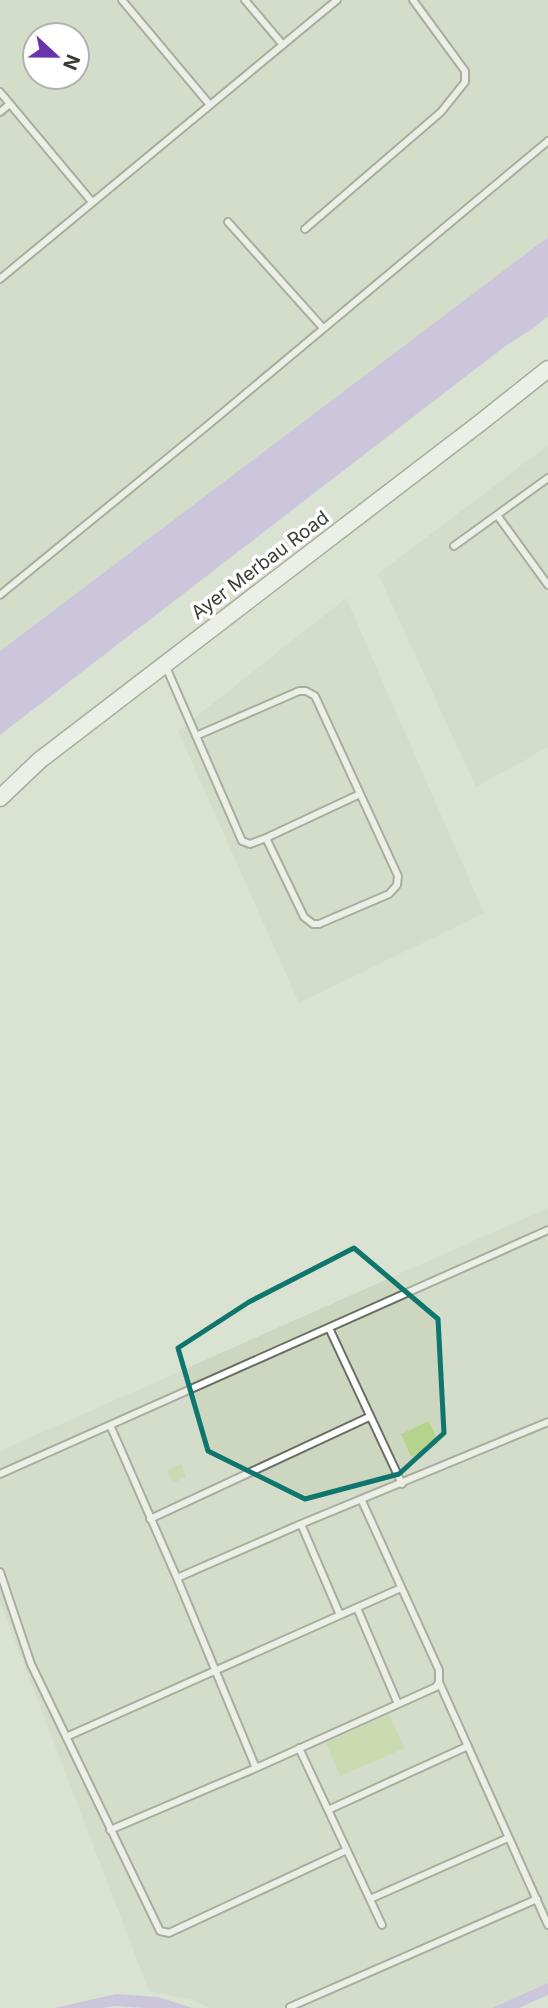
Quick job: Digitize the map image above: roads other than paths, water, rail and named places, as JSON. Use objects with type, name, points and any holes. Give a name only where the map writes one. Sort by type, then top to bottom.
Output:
[{"type":"street","name":"Ayer Merbau Road","points":[[0,798],[40,760],[480,424],[548,369]]},
{"type":"lane","points":[[122,0],[209,105]]},
{"type":"lane","points":[[245,0],[283,45]]},
{"type":"lane","points":[[0,279],[337,0]]},
{"type":"lane","points":[[305,229],[441,112],[465,82],[465,71],[413,0]]},
{"type":"lane","points":[[0,92],[92,202]]},
{"type":"lane","points":[[0,112],[10,104]]},
{"type":"lane","points":[[0,594],[548,141]]},
{"type":"lane","points":[[228,222],[323,328]]},
{"type":"lane","points":[[454,546],[548,478]]},
{"type":"lane","points":[[497,515],[548,585]]},
{"type":"lane","points":[[165,665],[242,841],[250,844],[267,838],[360,794]]},
{"type":"lane","points":[[196,736],[299,691],[310,692],[315,696],[398,876],[397,886],[389,894],[319,924],[313,924],[304,917],[267,838]]},
{"type":"lane","points":[[0,1474],[548,1230]]},
{"type":"lane","points":[[329,1328],[402,1484]]},
{"type":"lane","points":[[150,1519],[369,1417]]},
{"type":"lane","points":[[177,1578],[548,1422]]},
{"type":"lane","points":[[110,1425],[256,1768]]},
{"type":"lane","points":[[362,1501],[439,1670],[439,1682],[548,1925]]},
{"type":"lane","points":[[301,1524],[340,1615]]},
{"type":"lane","points":[[0,1573],[31,1664],[156,1926],[163,1933],[169,1933],[347,1850]]},
{"type":"lane","points":[[66,1737],[401,1588]]},
{"type":"lane","points":[[357,1608],[398,1704]]},
{"type":"lane","points":[[110,1830],[256,1768],[436,1687],[439,1682]]},
{"type":"lane","points":[[328,1810],[468,1746]]},
{"type":"lane","points":[[299,1748],[382,1925]]},
{"type":"lane","points":[[370,1899],[508,1838]]},
{"type":"lane","points":[[290,2007],[537,1899]]}]
